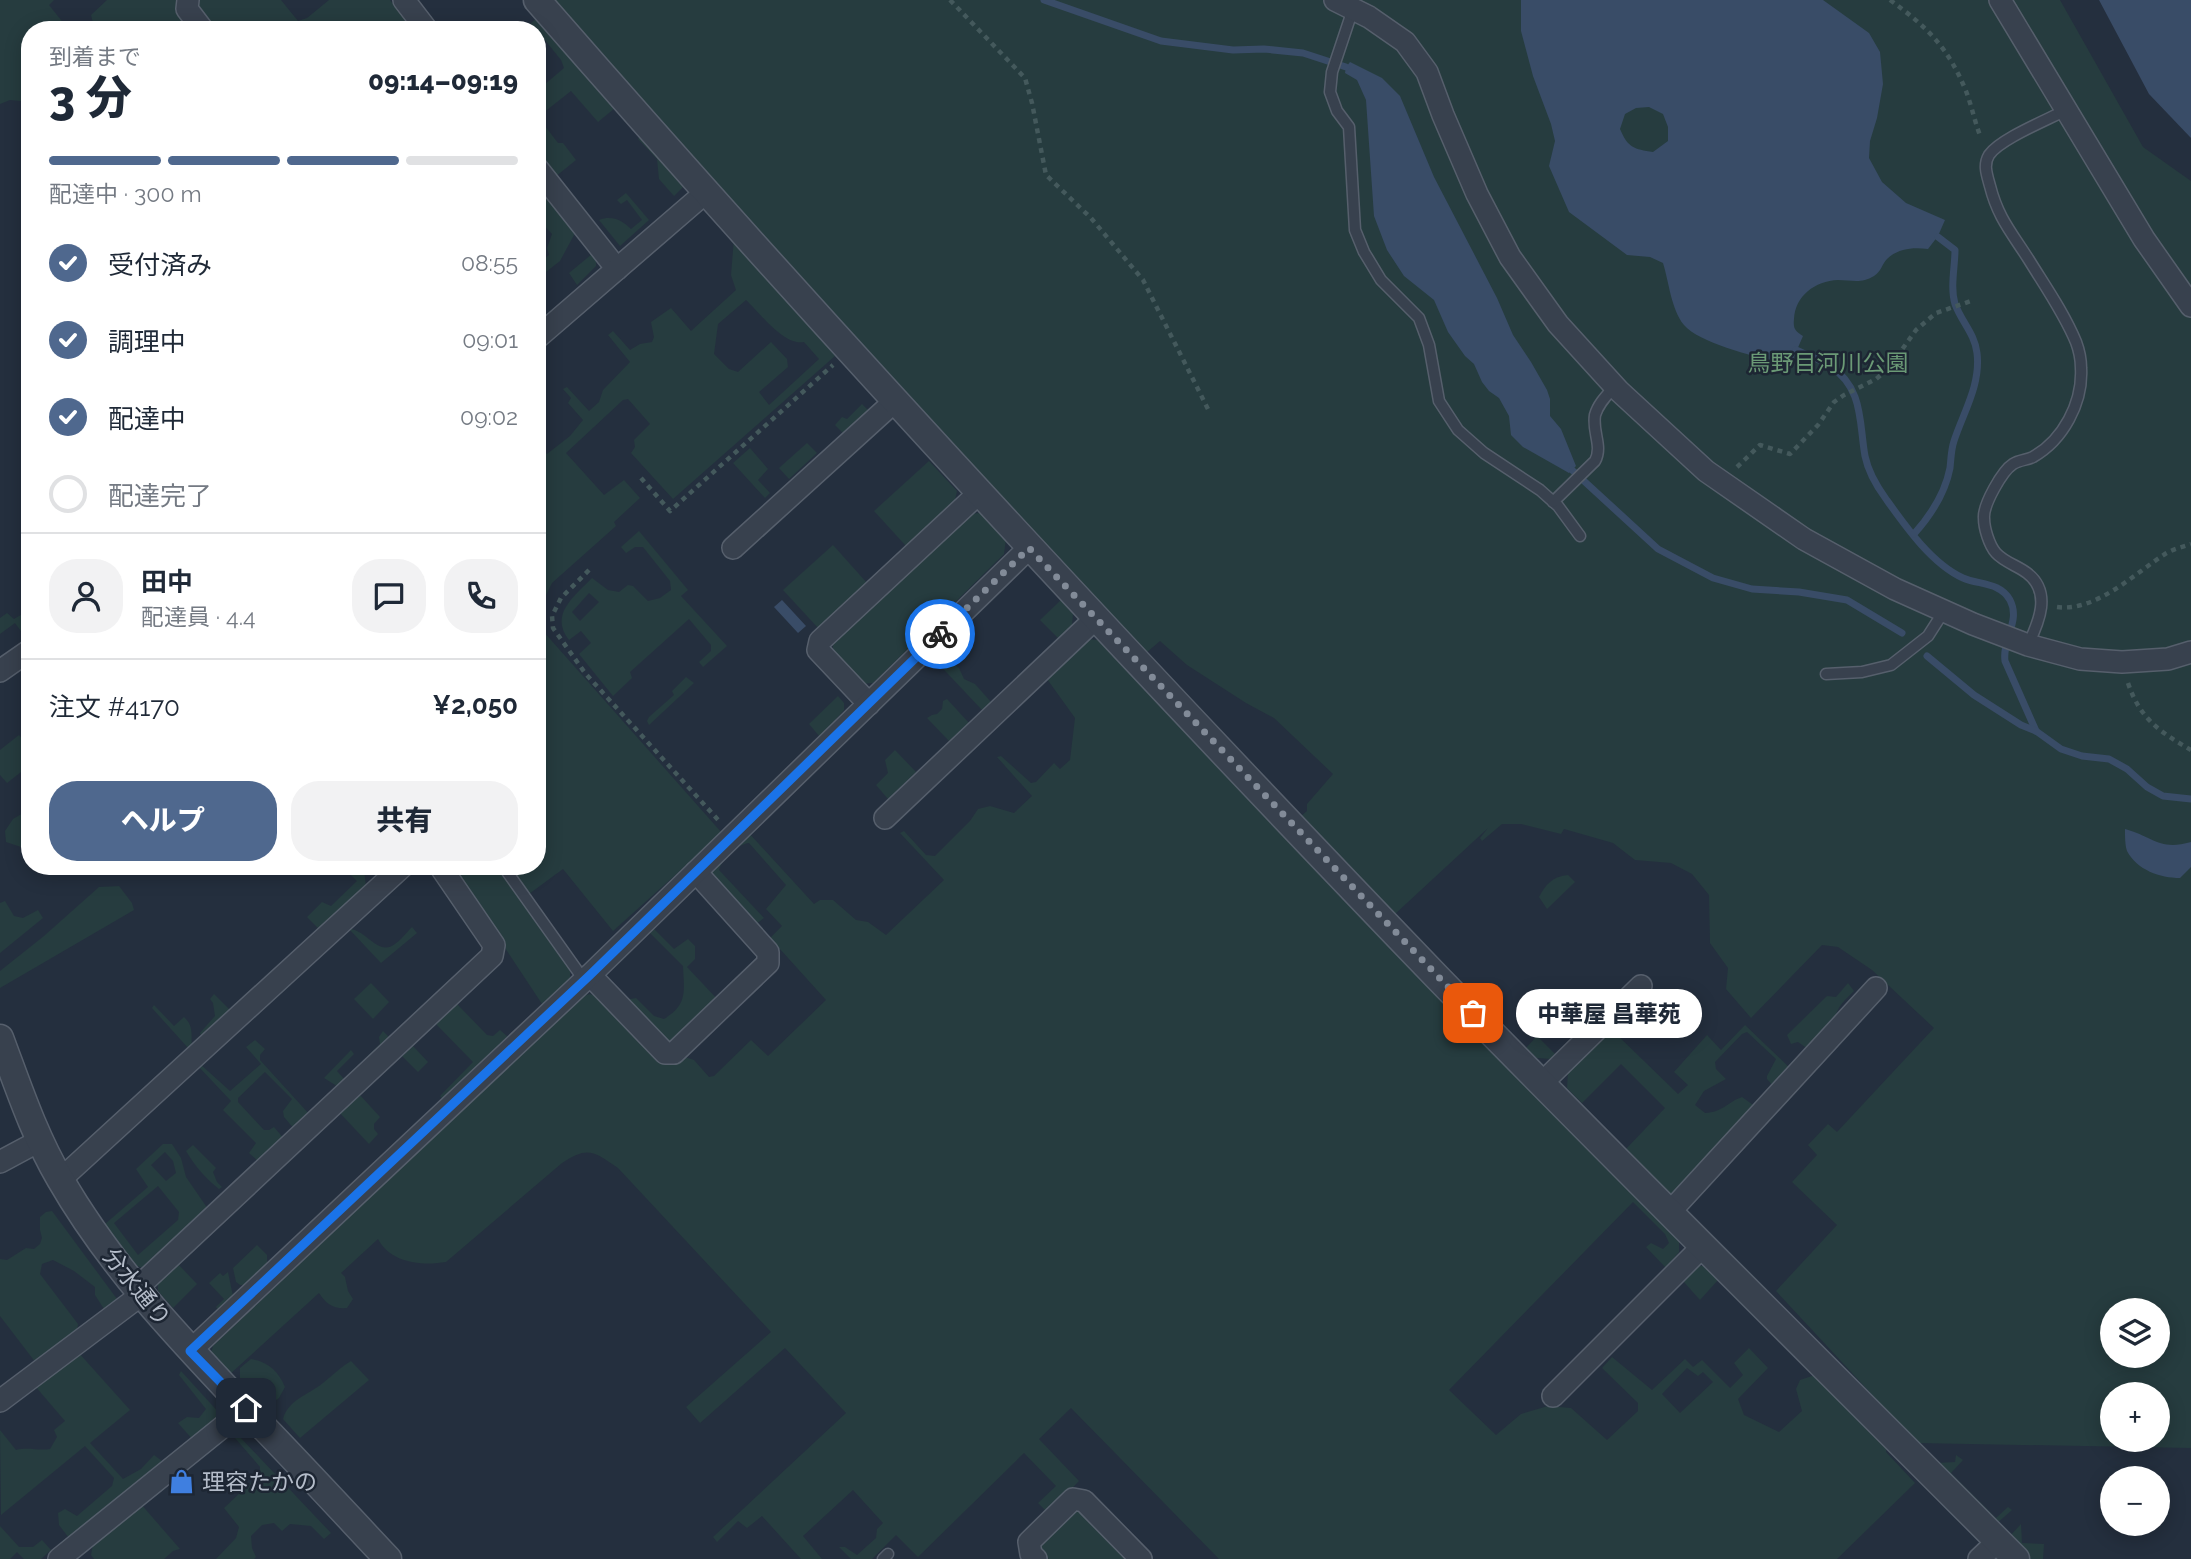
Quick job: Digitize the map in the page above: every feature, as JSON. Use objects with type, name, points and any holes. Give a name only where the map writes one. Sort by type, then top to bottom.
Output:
[{"type":"street","points":[[188,0],[187,9],[196,21]]},
{"type":"street","points":[[404,0],[420,21]]},
{"type":"street","points":[[537,0],[705,193],[1095,619],[1669,1213],[2007,1550],[1979,1559]]},
{"type":"street","points":[[2000,0],[2144,239],[2191,306]]},
{"type":"street","points":[[1344,4],[1369,17],[1405,42],[1427,72],[1477,194],[1510,257],[1558,324],[1615,386],[1706,471],[1804,540],[1895,589],[2028,645],[2080,659],[2122,662],[2168,659],[2191,652]]},
{"type":"street","points":[[546,179],[617,268]]},
{"type":"street","points":[[546,330],[705,193]]},
{"type":"street","points":[[733,548],[895,401]]},
{"type":"street","points":[[869,704],[818,649],[820,641],[979,493]]},
{"type":"street","points":[[190,1351],[587,977],[1029,548]]},
{"type":"street","points":[[885,818],[1095,619]]},
{"type":"street","points":[[0,671],[21,656]]},
{"type":"street","points":[[587,977],[665,1053],[674,1053],[768,963],[768,953],[696,872]]},
{"type":"street","points":[[60,1180],[393,875]]},
{"type":"street","points":[[0,1401],[138,1292],[492,956],[494,946],[446,875]]},
{"type":"street","points":[[1542,1083],[1641,986]]},
{"type":"street","points":[[1669,1213],[1875,988]]},
{"type":"street","name":"分水通り","points":[[0,1038],[39,1140],[60,1180],[96,1237],[138,1292],[190,1351],[388,1559]]},
{"type":"street","points":[[0,1162],[39,1140]]},
{"type":"street","points":[[1553,1396],[1703,1246]]},
{"type":"street","points":[[59,1559],[246,1408]]},
{"type":"street","points":[[1036,1559],[1031,1554],[1030,1542],[1073,1499],[1084,1501],[1141,1559]]},
{"type":"lane","points":[[1344,4],[1330,92],[1337,111],[1349,127],[1355,230],[1364,252],[1381,280],[1419,318],[1429,345],[1440,401],[1458,430],[1484,453],[1540,490],[1580,536]]},
{"type":"lane","points":[[2028,645],[2042,606],[2039,586],[2029,574],[1996,553],[1988,537],[1983,516],[2001,477],[2014,464],[2032,457],[2051,443],[2068,422],[2078,398],[2082,370],[2078,345],[2065,319],[1995,206],[1985,167],[1988,157],[1998,145],[2066,110]]},
{"type":"lane","points":[[1553,502],[1591,466],[1598,455],[1595,414],[1602,400],[1615,386]]},
{"type":"lane","points":[[1826,674],[1862,672],[1891,665],[1928,636],[1944,611]]},
{"type":"lane","points":[[510,875],[587,977]]},
{"type":"path","points":[[950,0],[1025,78],[1046,175],[1091,218],[1143,280],[1210,414]]},
{"type":"path","points":[[1890,0],[1935,37],[1951,60],[1966,93],[1988,157]]},
{"type":"path","points":[[1722,482],[1760,446],[1790,454],[1818,425],[1827,410],[1844,395],[1877,379],[1888,369],[1916,330],[1936,313],[1971,301]]},
{"type":"path","points":[[641,478],[670,511],[849,350]]},
{"type":"path","points":[[2042,606],[2067,608],[2096,599],[2168,553],[2191,544]]},
{"type":"path","points":[[589,570],[561,598],[552,616],[553,628],[585,673],[733,836]]},
{"type":"path","points":[[2122,662],[2134,700],[2159,731],[2191,750]]},
{"type":"green space","points":[[0,0],[54,0],[49,5],[62,21],[21,21],[21,101],[10,100],[0,104]]},
{"type":"green space","points":[[107,0],[281,0],[298,21],[92,21],[91,15]]},
{"type":"green space","points":[[329,0],[390,0],[406,21],[298,21],[307,18]]},
{"type":"green space","name":"鳥野目河川公園","points":[[545,0],[2060,0],[2143,147],[2191,181],[2191,1448],[2170,1448],[2170,1382],[2100,1382],[2100,1446],[1917,1443],[1776,1291],[1837,1225],[1792,1182],[1817,1155],[1808,1145],[1828,1124],[1837,1132],[1934,1028],[1872,970],[1838,947],[1822,945],[1751,1018],[1726,989],[1728,968],[1710,943],[1709,895],[1692,874],[1671,863],[1635,860],[1613,843],[1564,829],[1561,834],[1521,824],[1502,824],[1482,841],[1480,838],[1488,828],[1394,915],[1300,817],[1307,811],[1307,804],[1333,774],[1274,718],[1187,665],[1160,641],[1146,653],[821,336],[835,356],[673,499],[631,453],[635,447],[634,440],[650,424],[628,399],[623,400],[566,453],[604,495],[624,480],[640,498],[614,522],[616,526],[552,583],[546,595],[546,453],[570,436],[583,420],[568,403],[571,398],[563,389],[567,387],[589,411],[599,402],[603,390],[630,362],[608,335],[613,331],[630,350],[640,344],[652,342],[654,337],[651,322],[671,308],[691,331],[736,290],[731,275],[734,238]],"holes":[[[746,300],[781,334],[796,342],[804,342],[819,359],[769,405],[759,392],[788,367],[787,359],[771,342],[738,372],[729,369],[714,354],[718,324]]]},
{"type":"green space","points":[[546,26],[615,108],[598,122],[571,91],[546,111],[546,83],[564,68],[546,41]]},
{"type":"green space","points":[[546,127],[576,160],[555,177],[546,166]]},
{"type":"green space","points":[[643,133],[682,177],[683,187],[674,196],[659,179],[657,159],[638,139]]},
{"type":"green space","points":[[626,193],[649,220],[620,246],[599,220],[616,219],[631,229],[642,220],[627,200],[621,204],[617,200]]},
{"type":"green space","points":[[546,197],[573,230],[574,235],[560,261],[546,272],[546,257],[549,255],[547,248],[552,234],[546,228]]},
{"type":"green space","points":[[592,254],[596,258],[596,266],[577,285],[569,273]]},
{"type":"green space","points":[[862,404],[869,411],[844,434],[835,425],[842,417],[847,419]]},
{"type":"green space","points":[[807,443],[817,453],[789,479],[779,468]]},
{"type":"green space","points":[[750,448],[768,469],[758,480],[770,493],[765,498],[733,463]]},
{"type":"green space","points":[[929,461],[957,491],[955,500],[906,546],[874,511]]},
{"type":"green space","points":[[980,513],[1006,539],[1004,554],[873,683],[861,684],[833,654],[833,643],[967,514]]},
{"type":"green space","points":[[639,531],[688,590],[681,596],[727,646],[703,667],[699,662],[711,651],[711,645],[689,619],[630,672],[632,678],[613,696],[579,654],[591,643],[581,631],[569,640],[562,622],[566,606],[592,578],[608,590],[619,592],[628,585],[633,586],[648,601],[660,598],[671,590],[670,581],[643,547],[635,547],[626,553],[621,547]],"holes":[[[589,593],[599,602],[580,621],[572,612]]]},
{"type":"green space","points":[[833,545],[867,583],[819,629],[783,590]]},
{"type":"green space","points":[[1061,600],[1073,614],[1072,625],[1058,638],[1040,620]]},
{"type":"green space","points":[[7,613],[14,619],[21,615],[21,631],[15,623],[0,634],[0,618]]},
{"type":"green space","points":[[546,634],[722,833],[613,931],[563,869],[529,894],[516,875],[546,875]]},
{"type":"green space","points":[[1087,639],[1098,640],[1679,1238],[1679,1252],[1666,1268],[1646,1247],[1651,1243],[1663,1249],[1669,1243],[1665,1234],[1633,1202],[1449,1390],[1496,1435],[1521,1414],[1548,1406],[1571,1408],[1607,1440],[1638,1411],[1638,1403],[1602,1368],[1612,1357],[1652,1390],[1685,1359],[1693,1367],[1702,1360],[1730,1388],[1743,1375],[1734,1363],[1749,1348],[1768,1368],[1738,1399],[1744,1415],[1779,1432],[1802,1411],[1796,1389],[1800,1380],[1815,1375],[1887,1444],[1886,1452],[1915,1483],[1837,1559],[1219,1559],[1071,1408],[1039,1439],[1079,1481],[1048,1513],[1038,1503],[1056,1486],[1024,1453],[918,1557],[896,1535],[872,1559],[851,1559],[839,1547],[845,1547],[857,1555],[876,1538],[877,1529],[883,1523],[853,1490],[803,1536],[822,1559],[801,1559],[762,1516],[747,1528],[738,1521],[717,1542],[713,1537],[846,1413],[785,1348],[700,1423],[686,1407],[771,1332],[618,1168],[590,1153],[578,1154],[562,1163],[446,1262],[417,1263],[398,1258],[383,1247],[378,1239],[341,1273],[353,1299],[347,1308],[330,1305],[319,1293],[229,1375],[210,1357],[213,1346],[583,996],[590,994],[599,997],[665,1064],[679,1062],[685,1057],[694,1060],[709,1077],[714,1076],[751,1040],[768,1056],[826,1000],[770,938],[782,926],[766,909],[786,885],[749,843],[735,849],[723,861],[719,870],[764,918],[755,925],[710,876],[712,866],[747,831],[814,904],[820,900],[833,900],[856,920],[868,922],[886,935],[944,880],[900,833],[904,831],[926,855],[935,856],[970,821],[978,809],[990,806],[1014,813],[1032,796],[997,757],[1001,756],[1031,783],[1036,782],[1054,763],[1060,769],[1070,760],[1075,718],[1047,679]],"holes":[[[1687,1368],[1698,1376],[1703,1372],[1713,1382],[1680,1413],[1662,1394]]]},
{"type":"green space","points":[[944,645],[946,658],[959,668],[964,679],[975,684],[991,702],[982,710],[932,657]]},
{"type":"green space","points":[[686,677],[694,683],[649,725],[649,717],[674,695],[672,691]]},
{"type":"green space","points":[[838,696],[844,703],[844,710],[820,737],[809,724]]},
{"type":"green space","points":[[947,699],[969,723],[949,741],[927,718],[937,714],[942,709],[943,701]]},
{"type":"green space","points":[[19,735],[21,737],[21,772],[7,783],[0,775],[0,750]]},
{"type":"green space","points":[[895,750],[916,772],[888,799],[876,785],[888,773],[885,760]]},
{"type":"green space","points":[[21,814],[21,847],[6,842],[5,831],[13,819]]},
{"type":"green space","points":[[351,875],[365,875],[366,886],[320,930],[307,917],[322,902],[331,906],[357,881]]},
{"type":"green space","points":[[457,875],[503,875],[570,971],[570,980],[542,1004]]},
{"type":"green space","points":[[1568,875],[1575,882],[1547,909],[1539,897],[1541,893],[1554,879]]},
{"type":"green space","points":[[119,886],[134,910],[0,988],[0,971],[99,887]]},
{"type":"green space","points":[[5,901],[14,916],[23,918],[38,910],[43,918],[0,953],[0,903]]},
{"type":"green space","points":[[412,927],[417,933],[381,963],[349,929],[361,933],[377,945],[389,947]]},
{"type":"green space","points":[[653,928],[674,949],[688,939],[695,946],[695,959],[687,967],[719,1001],[677,1041],[665,1041],[625,1000],[636,998],[654,1016],[664,1019],[681,1003],[684,990],[683,966],[649,932]]},
{"type":"green space","points":[[371,983],[389,1002],[373,1019],[354,999]]},
{"type":"green space","points":[[1848,983],[1854,991],[1838,1009],[1835,1023],[1808,1049],[1798,1042],[1791,1044],[1787,1035],[1827,996],[1836,997]]},
{"type":"green space","points":[[214,994],[231,1011],[202,1037],[200,1033],[215,1016],[210,999]]},
{"type":"green space","points":[[457,1004],[487,1035],[493,1036],[500,1030],[508,1037],[443,1100],[440,1096],[473,1062],[436,1024]]},
{"type":"green space","points":[[154,1005],[174,1026],[184,1017],[187,1020],[192,1047],[189,1049],[152,1008]]},
{"type":"green space","points":[[1745,1025],[1791,1069],[1774,1087],[1767,1076],[1776,1059],[1747,1032],[1715,1062],[1716,1069],[1726,1079],[1704,1091],[1695,1105],[1705,1113],[1711,1112],[1742,1097],[1756,1107],[1678,1193],[1668,1193],[1625,1150],[1665,1108],[1621,1064],[1582,1103],[1567,1088],[1568,1071],[1611,1029],[1678,1094],[1688,1085],[1674,1072],[1707,1035],[1721,1050]]},
{"type":"green space","points":[[383,1031],[390,1038],[340,1088],[324,1078],[351,1050],[354,1054],[337,1071],[344,1079],[380,1044],[379,1037]]},
{"type":"green space","points":[[1537,1036],[1556,1055],[1552,1059],[1537,1058],[1526,1048]]},
{"type":"green space","points":[[255,1040],[265,1049],[260,1060],[310,1115],[295,1130],[284,1117],[283,1111],[292,1099],[265,1072],[238,1098],[238,1102],[264,1130],[274,1127],[285,1140],[260,1163],[249,1153],[256,1143],[223,1110],[231,1101],[197,1065],[199,1063],[230,1091],[261,1064],[246,1047]]},
{"type":"green space","points":[[413,1046],[428,1062],[418,1072],[402,1056]]},
{"type":"green space","points":[[359,1094],[380,1117],[374,1124],[378,1134],[369,1144],[339,1112]]},
{"type":"green space","points":[[163,1144],[172,1144],[181,1158],[186,1177],[208,1209],[146,1269],[134,1265],[105,1224],[148,1187],[136,1169]],"holes":[[[165,1152],[173,1161],[176,1173],[166,1181],[151,1165]],[[158,1186],[179,1212],[178,1220],[138,1255],[114,1223]]]},
{"type":"green space","points":[[193,1145],[216,1168],[213,1172],[222,1187],[219,1189],[201,1172],[186,1151]]},
{"type":"green space","points":[[52,1211],[117,1299],[104,1309],[95,1295],[95,1287],[74,1271],[53,1260],[42,1264],[40,1274],[78,1324],[77,1331],[36,1363],[0,1316],[0,1259],[7,1260],[26,1248],[34,1249],[40,1244],[40,1217]]},
{"type":"green space","points":[[257,1245],[267,1255],[267,1264],[247,1285],[240,1285],[236,1282],[233,1268]]},
{"type":"green space","points":[[177,1263],[197,1284],[173,1308],[158,1291],[158,1281]]},
{"type":"green space","points":[[1696,1266],[1704,1266],[1718,1280],[1700,1300],[1683,1281]]},
{"type":"green space","points":[[228,1272],[233,1296],[218,1310],[216,1307],[224,1299],[209,1283],[220,1273],[223,1276]]},
{"type":"green space","points":[[78,1352],[130,1410],[90,1443],[123,1479],[141,1469],[154,1455],[162,1461],[69,1538],[59,1525],[58,1513],[65,1509],[77,1516],[112,1486],[114,1478],[85,1446],[1,1515],[0,1430],[16,1450],[50,1449],[57,1437],[54,1430],[65,1421],[35,1386]]},
{"type":"green space","points":[[251,1359],[272,1368],[285,1387],[279,1398],[267,1406],[240,1378],[240,1368]]},
{"type":"green space","points":[[351,1361],[369,1380],[300,1438],[283,1419],[285,1413],[298,1400]]},
{"type":"green space","points":[[181,1371],[221,1415],[194,1441],[178,1423],[187,1417],[199,1418],[206,1409],[179,1375]]},
{"type":"green space","points":[[239,1436],[331,1533],[324,1539],[311,1526],[290,1524],[282,1531],[274,1523],[262,1525],[251,1536],[256,1557],[254,1559],[216,1559],[236,1538],[239,1527],[224,1508],[260,1474],[260,1467],[235,1438]]},
{"type":"green space","points":[[1956,1455],[1963,1460],[1951,1473],[1996,1518],[2008,1507],[2012,1510],[1996,1524],[1936,1463],[1955,1462]]},
{"type":"green space","points":[[140,1503],[180,1549],[164,1559],[94,1559],[91,1555],[93,1544]]},
{"type":"green space","points":[[1072,1510],[1084,1511],[1132,1559],[1049,1559],[1042,1551],[1040,1542]]},
{"type":"green space","points":[[2021,1524],[2022,1543],[2044,1544],[2043,1559],[2030,1559],[2009,1537]]},
{"type":"green space","points":[[0,1526],[19,1547],[33,1547],[42,1540],[51,1550],[41,1559],[24,1559],[17,1552],[10,1559],[0,1559]]},
{"type":"water","points":[[1521,0],[1823,0],[1869,33],[1880,52],[1883,84],[1870,141],[1869,158],[1882,182],[1906,203],[1945,220],[1938,236],[1928,249],[1906,249],[1891,255],[1874,276],[1861,281],[1830,281],[1808,291],[1795,311],[1794,327],[1803,336],[1790,366],[1704,339],[1692,332],[1680,319],[1663,263],[1650,257],[1627,255],[1569,212],[1549,166],[1555,141],[1521,31]],"holes":[[[1649,107],[1663,114],[1668,127],[1668,141],[1653,152],[1632,146],[1620,129],[1625,114],[1636,108]]]},
{"type":"water","points":[[2099,0],[2191,0],[2191,138],[2149,94]]},
{"type":"water","points":[[1350,62],[1382,78],[1400,96],[1434,177],[1497,298],[1513,335],[1547,390],[1550,416],[1561,429],[1576,466],[1569,473],[1523,447],[1511,435],[1509,416],[1499,398],[1482,382],[1474,364],[1448,332],[1434,300],[1404,276],[1387,250],[1374,216],[1366,100],[1357,80],[1345,73]]},
{"type":"water","points":[[782,600],[806,626],[798,633],[774,607]]},
{"type":"water","points":[[2125,829],[2164,844],[2191,842],[2191,867],[2180,878],[2157,874],[2143,868],[2127,851]]},
{"type":"waterway","points":[[1044,0],[1161,41],[1233,50],[1264,49],[1303,53],[1346,67]]},
{"type":"waterway","points":[[1914,534],[1932,512],[1945,487],[1953,444],[1974,388],[1978,365],[1974,340],[1955,304],[1955,250],[1938,237]]},
{"type":"waterway","points":[[1796,350],[1830,366],[1849,385],[1858,407],[1865,456],[1871,473],[1886,499],[1920,544],[1952,572],[1995,587],[2010,600],[2013,615],[2005,661],[2036,731]]},
{"type":"waterway","points":[[1572,470],[1658,549],[1713,578],[1752,589],[1799,592],[1847,600],[1902,633]]},
{"type":"waterway","points":[[1927,656],[1974,695],[2021,725],[2036,731],[2061,749],[2082,756],[2109,759],[2163,796],[2191,799]]},
{"type":"way so far","points":[[940,634],[1029,548],[1473,1013]]},
{"type":"place","name":"中華屋 昌華苑","points":[[1473,1013]]},
{"type":"place","name":"理容たかの","points":[[182,1482]]},
{"type":"route","points":[[246,1408],[190,1351],[590,975],[940,634]]}]
